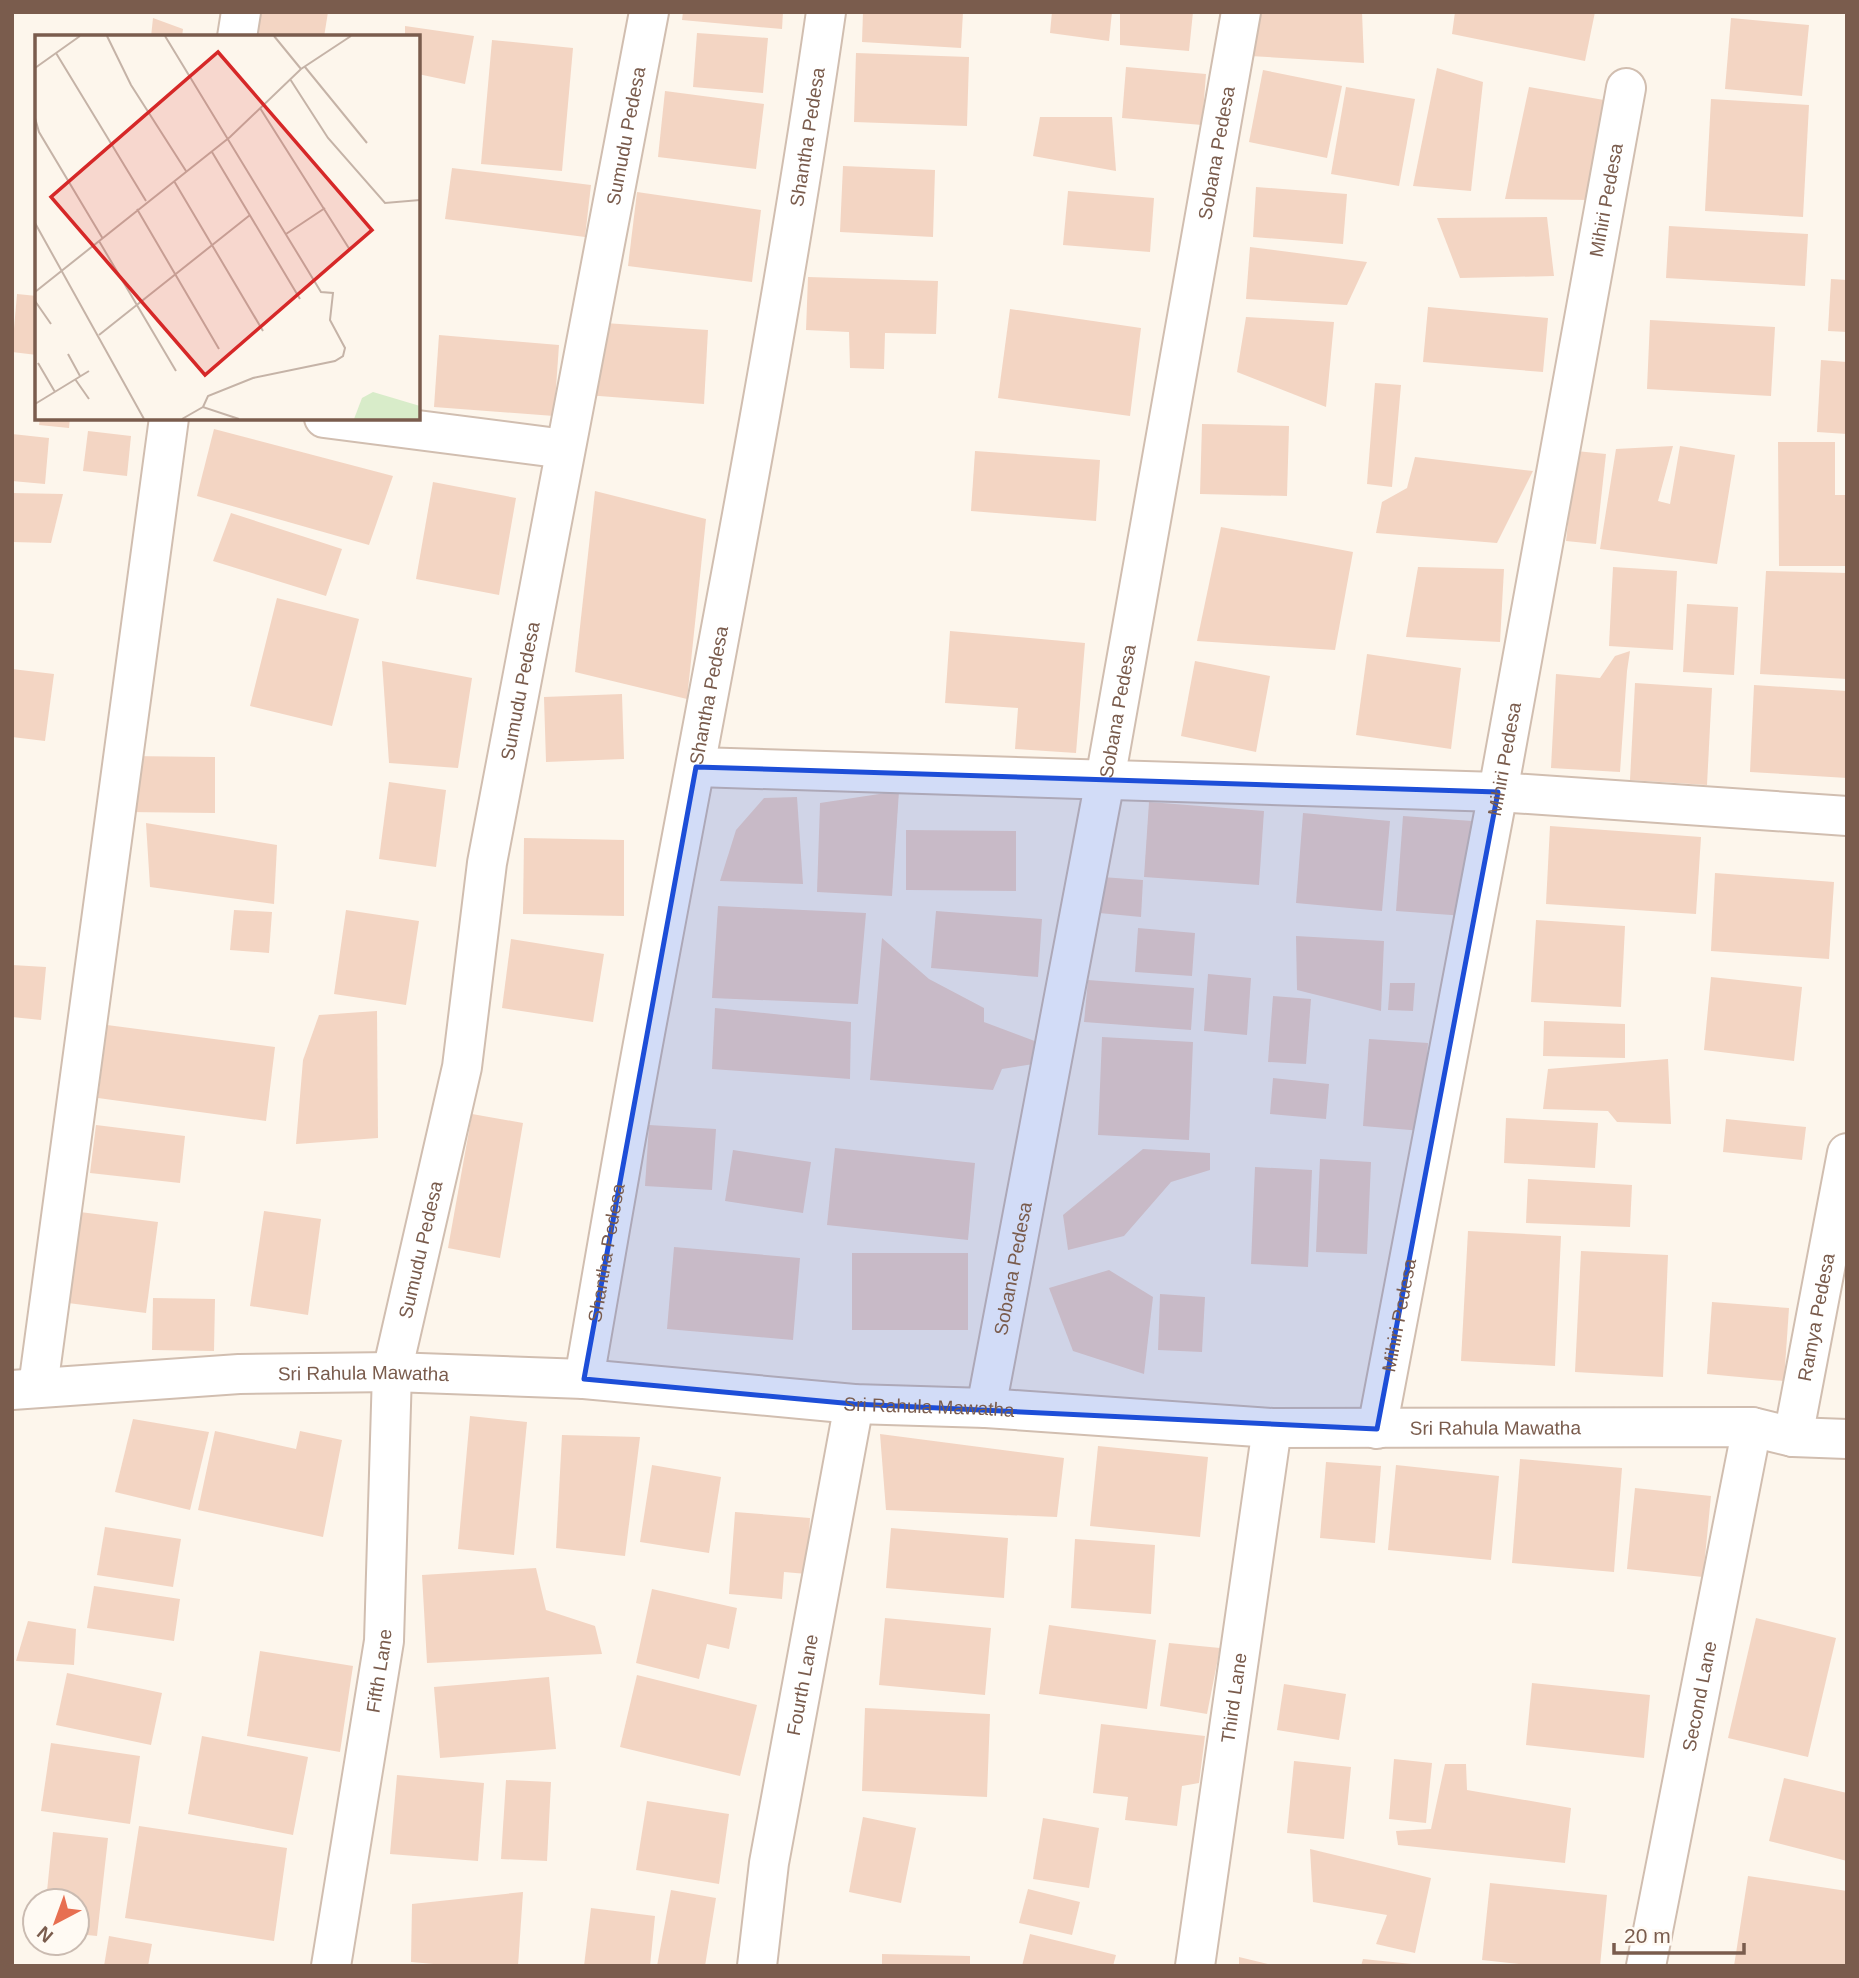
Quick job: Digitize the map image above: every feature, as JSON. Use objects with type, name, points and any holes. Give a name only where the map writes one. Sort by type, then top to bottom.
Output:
[{"type":"street","points":[[237,35],[241,12]]},
{"type":"street","name":"Sumudu Pedesa","points":[[392,1372],[463,1067],[487,863],[649,12]]},
{"type":"street","name":"Shantha Pedesa","points":[[584,1379],[651,1001],[773,350],[826,12]]},
{"type":"street","name":"Sobana Pedesa","points":[[986,1408],[1105,780],[1241,12]]},
{"type":"street","name":"Mihiri Pedesa","points":[[1377,1429],[1498,792],[1626,88]]},
{"type":"street","points":[[25,1389],[169,420]]},
{"type":"street","points":[[340,420],[565,449]]},
{"type":"street","points":[[696,768],[1498,792],[1847,816]]},
{"type":"street","name":"Ramya Pedesa","points":[[1793,1437],[1847,1153]]},
{"type":"street","name":"Sri Rahula Mawatha","points":[[25,1389],[239,1374],[392,1372],[584,1379],[854,1404],[986,1408],[1272,1428],[1752,1427],[1793,1437],[1847,1439]]},
{"type":"street","name":"Fifth Lane","points":[[331,1966],[384,1641],[392,1372]]},
{"type":"street","name":"Fourth Lane","points":[[757,1966],[769,1863],[854,1404]]},
{"type":"street","name":"Second Lane","points":[[1646,1966],[1752,1427]]},
{"type":"street","name":"Third Lane","points":[[1195,1966],[1272,1428]]},
{"type":"highlighted area","points":[[696,767],[1498,792],[1377,1429],[854,1404],[584,1379]]},
{"type":"building","points":[[259,12],[328,12],[324,35],[255,35]]},
{"type":"building","points":[[683,12],[783,12],[782,29],[682,20]]},
{"type":"building","points":[[863,12],[963,12],[961,48],[862,42]]},
{"type":"building","points":[[1052,12],[1112,12],[1109,41],[1050,33]]},
{"type":"building","points":[[1120,12],[1193,12],[1189,51],[1120,45]]},
{"type":"building","points":[[1260,12],[1362,12],[1364,63],[1250,56]]},
{"type":"building","points":[[1455,12],[1595,12],[1585,61],[1452,34]]},
{"type":"building","points":[[153,18],[183,29],[182,35],[151,35]]},
{"type":"building","points":[[1731,18],[1809,25],[1802,96],[1725,89]]},
{"type":"building","points":[[405,26],[474,36],[465,84],[420,74],[420,35],[405,35]]},
{"type":"building","points":[[697,33],[768,38],[763,93],[693,87]]},
{"type":"building","points":[[492,40],[573,48],[562,171],[481,164]]},
{"type":"building","points":[[856,53],[969,57],[967,126],[854,122]]},
{"type":"building","points":[[1126,67],[1206,74],[1202,125],[1122,118]]},
{"type":"building","points":[[1437,68],[1483,82],[1471,191],[1413,186]]},
{"type":"building","points":[[1263,70],[1342,86],[1327,158],[1249,142]]},
{"type":"building","points":[[1346,87],[1415,99],[1399,186],[1331,174]]},
{"type":"building","points":[[1529,87],[1604,100],[1593,200],[1505,199]]},
{"type":"building","points":[[665,91],[764,104],[756,169],[658,157]]},
{"type":"building","points":[[1711,99],[1809,105],[1803,217],[1705,211]]},
{"type":"building","points":[[1040,117],[1112,117],[1116,171],[1033,156]]},
{"type":"building","points":[[843,166],[935,170],[933,237],[840,232]]},
{"type":"building","points":[[452,168],[591,185],[585,237],[445,219]]},
{"type":"building","points":[[1256,187],[1347,194],[1343,244],[1253,237]]},
{"type":"building","points":[[1068,191],[1154,198],[1150,252],[1063,245]]},
{"type":"building","points":[[637,192],[761,210],[752,282],[628,266]]},
{"type":"building","points":[[1547,217],[1554,276],[1460,278],[1437,218]]},
{"type":"building","points":[[1669,226],[1808,234],[1805,286],[1666,278]]},
{"type":"building","points":[[1250,247],[1367,262],[1347,305],[1246,299]]},
{"type":"building","points":[[808,277],[938,281],[936,334],[885,333],[884,369],[850,368],[849,332],[806,330]]},
{"type":"building","points":[[1831,279],[1847,280],[1847,332],[1828,331]]},
{"type":"building","points":[[17,294],[35,296],[35,355],[12,352]]},
{"type":"building","points":[[1428,307],[1548,318],[1543,372],[1423,362]]},
{"type":"building","points":[[1010,309],[1141,328],[1130,416],[998,398]]},
{"type":"building","points":[[1246,317],[1334,322],[1326,407],[1237,372]]},
{"type":"building","points":[[1650,320],[1775,327],[1771,396],[1647,389]]},
{"type":"building","points":[[590,322],[708,330],[704,404],[586,395]]},
{"type":"building","points":[[439,335],[559,345],[554,416],[434,407]]},
{"type":"building","points":[[1821,360],[1847,362],[1847,434],[1817,432]]},
{"type":"building","points":[[1375,383],[1401,385],[1392,487],[1367,484]]},
{"type":"building","points":[[40,420],[70,420],[69,428],[39,425]]},
{"type":"building","points":[[1202,424],[1289,426],[1287,496],[1200,494]]},
{"type":"building","points":[[214,429],[393,476],[369,545],[197,496]]},
{"type":"building","points":[[88,431],[131,436],[127,476],[83,471]]},
{"type":"building","points":[[12,434],[49,438],[45,484],[12,481]]},
{"type":"building","points":[[1778,442],[1835,442],[1835,495],[1847,495],[1847,566],[1779,566]]},
{"type":"building","points":[[1673,446],[1658,501],[1670,504],[1680,446],[1735,455],[1717,564],[1600,549],[1616,449]]},
{"type":"building","points":[[975,451],[1100,460],[1096,521],[971,511]]},
{"type":"building","points":[[1576,451],[1606,454],[1596,544],[1566,541]]},
{"type":"building","points":[[1415,457],[1533,471],[1497,543],[1376,533],[1382,502],[1407,488]]},
{"type":"building","points":[[433,482],[516,498],[499,595],[416,579]]},
{"type":"building","points":[[595,491],[706,519],[687,699],[575,672]]},
{"type":"building","points":[[12,493],[63,494],[51,543],[12,542]]},
{"type":"building","points":[[231,513],[342,549],[326,596],[213,561]]},
{"type":"building","points":[[1221,527],[1353,552],[1335,650],[1197,641]]},
{"type":"building","points":[[1418,567],[1504,569],[1500,642],[1406,637]]},
{"type":"building","points":[[1613,567],[1677,571],[1673,650],[1609,646]]},
{"type":"building","points":[[1766,571],[1847,573],[1847,679],[1760,674]]},
{"type":"building","points":[[277,598],[359,619],[332,726],[250,706]]},
{"type":"building","points":[[1687,604],[1738,607],[1734,675],[1683,672]]},
{"type":"building","points":[[950,631],[1085,643],[1076,753],[1015,749],[1018,708],[945,703]]},
{"type":"building","points":[[1630,651],[1620,772],[1551,768],[1556,674],[1600,678],[1615,656]]},
{"type":"building","points":[[1367,654],[1461,668],[1451,749],[1356,735]]},
{"type":"building","points":[[382,661],[472,678],[458,768],[389,763]]},
{"type":"building","points":[[1195,661],[1270,676],[1256,752],[1181,736]]},
{"type":"building","points":[[12,669],[54,674],[45,741],[12,737]]},
{"type":"building","points":[[1635,683],[1712,688],[1707,785],[1630,780]]},
{"type":"building","points":[[1754,685],[1847,691],[1847,778],[1750,772]]},
{"type":"building","points":[[622,694],[624,759],[546,762],[544,697]]},
{"type":"building","points":[[127,756],[215,757],[215,813],[127,812]]},
{"type":"building","points":[[389,782],[446,790],[436,867],[379,859]]},
{"type":"building","points":[[899,791],[892,896],[817,892],[820,803]]},
{"type":"building","points":[[797,797],[803,884],[720,881],[736,830],[764,798]]},
{"type":"building","points":[[1149,802],[1264,811],[1259,885],[1144,877]]},
{"type":"building","points":[[1303,813],[1390,821],[1382,911],[1296,903]]},
{"type":"building","points":[[1403,816],[1472,821],[1465,916],[1396,911]]},
{"type":"building","points":[[146,823],[277,845],[274,904],[150,887]]},
{"type":"building","points":[[1550,826],[1701,837],[1696,914],[1546,904]]},
{"type":"building","points":[[906,830],[1016,831],[1016,891],[906,890]]},
{"type":"building","points":[[524,838],[624,840],[624,916],[523,914]]},
{"type":"building","points":[[1715,873],[1834,882],[1829,959],[1711,951]]},
{"type":"building","points":[[1102,877],[1143,880],[1141,917],[1099,913]]},
{"type":"building","points":[[718,906],[866,913],[858,1004],[712,998]]},
{"type":"building","points":[[234,910],[272,912],[269,953],[230,950]]},
{"type":"building","points":[[346,910],[419,921],[406,1005],[334,994]]},
{"type":"building","points":[[936,911],[1042,919],[1038,977],[931,968]]},
{"type":"building","points":[[1536,920],[1625,926],[1621,1007],[1531,1002]]},
{"type":"building","points":[[1138,928],[1195,933],[1192,976],[1135,972]]},
{"type":"building","points":[[1296,936],[1384,941],[1381,1011],[1297,990]]},
{"type":"building","points":[[882,938],[929,979],[984,1008],[984,1022],[1040,1043],[1040,1063],[1002,1069],[993,1090],[870,1080]]},
{"type":"building","points":[[511,939],[604,954],[593,1022],[502,1008]]},
{"type":"building","points":[[12,965],[46,967],[41,1020],[12,1017]]},
{"type":"building","points":[[1208,974],[1251,978],[1247,1035],[1204,1031]]},
{"type":"building","points":[[1711,977],[1802,987],[1794,1061],[1704,1050]]},
{"type":"building","points":[[1088,980],[1194,988],[1191,1030],[1084,1022]]},
{"type":"building","points":[[1390,983],[1415,983],[1413,1011],[1388,1010]]},
{"type":"building","points":[[1273,996],[1311,999],[1306,1064],[1268,1062]]},
{"type":"building","points":[[715,1008],[851,1022],[850,1079],[712,1069]]},
{"type":"building","points":[[377,1011],[378,1138],[296,1144],[303,1060],[319,1015]]},
{"type":"building","points":[[1544,1021],[1625,1024],[1625,1058],[1543,1056]]},
{"type":"building","points":[[107,1025],[275,1047],[266,1121],[98,1098]]},
{"type":"building","points":[[1102,1037],[1193,1042],[1189,1140],[1098,1135]]},
{"type":"building","points":[[1369,1039],[1428,1043],[1422,1131],[1363,1126]]},
{"type":"building","points":[[1668,1059],[1671,1124],[1617,1122],[1608,1111],[1543,1109],[1548,1069]]},
{"type":"building","points":[[1273,1078],[1329,1084],[1326,1119],[1270,1114]]},
{"type":"building","points":[[472,1114],[523,1123],[500,1258],[448,1248]]},
{"type":"building","points":[[1506,1118],[1598,1123],[1595,1168],[1504,1163]]},
{"type":"building","points":[[1726,1119],[1806,1127],[1802,1160],[1723,1152]]},
{"type":"building","points":[[96,1125],[185,1136],[180,1183],[90,1173]]},
{"type":"building","points":[[649,1125],[716,1129],[712,1190],[645,1186]]},
{"type":"building","points":[[835,1148],[975,1163],[968,1240],[827,1225]]},
{"type":"building","points":[[1143,1149],[1210,1153],[1210,1170],[1171,1182],[1124,1236],[1068,1250],[1063,1215]]},
{"type":"building","points":[[733,1150],[811,1162],[803,1213],[725,1201]]},
{"type":"building","points":[[1320,1159],[1371,1162],[1367,1254],[1316,1252]]},
{"type":"building","points":[[1255,1167],[1312,1170],[1308,1267],[1251,1264]]},
{"type":"building","points":[[1528,1179],[1632,1185],[1630,1227],[1526,1223]]},
{"type":"building","points":[[264,1211],[321,1219],[308,1315],[250,1306]]},
{"type":"building","points":[[80,1212],[158,1222],[146,1313],[68,1303]]},
{"type":"building","points":[[1468,1231],[1561,1236],[1555,1366],[1461,1361]]},
{"type":"building","points":[[674,1247],[800,1258],[793,1340],[667,1329]]},
{"type":"building","points":[[1581,1251],[1668,1255],[1663,1377],[1575,1372]]},
{"type":"building","points":[[852,1253],[968,1253],[968,1330],[852,1330]]},
{"type":"building","points":[[1109,1270],[1153,1297],[1144,1374],[1073,1351],[1049,1288]]},
{"type":"building","points":[[1160,1294],[1205,1297],[1202,1352],[1158,1350]]},
{"type":"building","points":[[153,1298],[215,1299],[214,1351],[152,1350]]},
{"type":"building","points":[[1712,1302],[1789,1308],[1784,1381],[1707,1374]]},
{"type":"building","points":[[470,1416],[527,1422],[514,1555],[458,1549]]},
{"type":"building","points":[[133,1419],[209,1432],[190,1510],[115,1492]]},
{"type":"building","points":[[215,1431],[296,1449],[300,1431],[342,1440],[323,1537],[198,1510]]},
{"type":"building","points":[[880,1434],[1064,1458],[1057,1517],[886,1510]]},
{"type":"building","points":[[562,1435],[640,1437],[625,1556],[556,1548]]},
{"type":"building","points":[[1098,1446],[1208,1457],[1200,1537],[1090,1526]]},
{"type":"building","points":[[1520,1459],[1622,1468],[1614,1572],[1512,1563]]},
{"type":"building","points":[[1326,1462],[1381,1466],[1375,1543],[1320,1538]]},
{"type":"building","points":[[652,1465],[721,1477],[709,1553],[640,1542]]},
{"type":"building","points":[[1396,1465],[1499,1476],[1491,1560],[1388,1550]]},
{"type":"building","points":[[1635,1488],[1711,1496],[1703,1577],[1627,1569]]},
{"type":"building","points":[[735,1512],[810,1518],[807,1574],[784,1572],[782,1599],[729,1594]]},
{"type":"building","points":[[105,1527],[181,1539],[173,1587],[97,1575]]},
{"type":"building","points":[[891,1528],[1008,1538],[1004,1598],[886,1588]]},
{"type":"building","points":[[1075,1539],[1155,1545],[1151,1614],[1071,1608]]},
{"type":"building","points":[[536,1568],[546,1610],[595,1626],[602,1654],[427,1663],[422,1575]]},
{"type":"building","points":[[94,1586],[180,1599],[174,1641],[87,1628]]},
{"type":"building","points":[[652,1589],[737,1608],[729,1649],[707,1644],[699,1679],[636,1663]]},
{"type":"building","points":[[885,1618],[991,1628],[985,1695],[879,1685]]},
{"type":"building","points":[[1756,1618],[1836,1638],[1808,1757],[1728,1738]]},
{"type":"building","points":[[28,1621],[76,1629],[74,1665],[16,1661]]},
{"type":"building","points":[[1049,1625],[1156,1640],[1147,1709],[1039,1694]]},
{"type":"building","points":[[1169,1643],[1220,1648],[1207,1714],[1160,1706]]},
{"type":"building","points":[[260,1651],[353,1666],[340,1752],[247,1736]]},
{"type":"building","points":[[67,1673],[162,1693],[151,1745],[56,1725]]},
{"type":"building","points":[[637,1675],[757,1705],[740,1776],[620,1747]]},
{"type":"building","points":[[549,1677],[556,1749],[440,1758],[434,1687]]},
{"type":"building","points":[[1532,1683],[1650,1695],[1644,1758],[1526,1745]]},
{"type":"building","points":[[1284,1684],[1346,1694],[1339,1740],[1277,1730]]},
{"type":"building","points":[[865,1708],[990,1714],[987,1797],[862,1791]]},
{"type":"building","points":[[1101,1724],[1205,1736],[1199,1783],[1182,1786],[1177,1826],[1125,1820],[1128,1797],[1093,1793]]},
{"type":"building","points":[[202,1736],[308,1757],[293,1835],[188,1814]]},
{"type":"building","points":[[51,1743],[140,1756],[130,1824],[41,1811]]},
{"type":"building","points":[[1394,1759],[1432,1763],[1426,1823],[1389,1819]]},
{"type":"building","points":[[1294,1761],[1351,1767],[1344,1839],[1287,1833]]},
{"type":"building","points":[[1445,1764],[1466,1764],[1467,1790],[1571,1808],[1565,1863],[1398,1845],[1396,1831],[1431,1829]]},
{"type":"building","points":[[397,1775],[484,1783],[478,1861],[390,1854]]},
{"type":"building","points":[[1784,1778],[1847,1793],[1847,1861],[1769,1841]]},
{"type":"building","points":[[506,1780],[551,1782],[547,1861],[501,1859]]},
{"type":"building","points":[[647,1801],[729,1814],[719,1884],[636,1870]]},
{"type":"building","points":[[863,1817],[916,1828],[901,1903],[849,1892]]},
{"type":"building","points":[[1043,1818],[1099,1828],[1089,1888],[1033,1879]]},
{"type":"building","points":[[139,1826],[287,1848],[274,1941],[125,1918]]},
{"type":"building","points":[[53,1832],[108,1838],[97,1936],[91,1935],[91,1887],[47,1887]]},
{"type":"building","points":[[1310,1849],[1431,1878],[1415,1953],[1376,1944],[1387,1915],[1313,1902]]},
{"type":"building","points":[[1748,1876],[1847,1891],[1847,1966],[1734,1966]]},
{"type":"building","points":[[1490,1883],[1607,1895],[1600,1966],[1539,1966],[1482,1960]]},
{"type":"building","points":[[1028,1889],[1080,1902],[1072,1935],[1019,1923]]},
{"type":"building","points":[[671,1890],[716,1898],[705,1966],[657,1966]]},
{"type":"building","points":[[523,1892],[518,1966],[456,1966],[411,1962],[412,1904]]},
{"type":"building","points":[[591,1908],[655,1916],[650,1966],[584,1966]]},
{"type":"building","points":[[1030,1934],[1116,1955],[1113,1966],[1022,1966]]},
{"type":"building","points":[[109,1936],[152,1944],[148,1966],[104,1966]]},
{"type":"building","points":[[882,1954],[970,1956],[970,1966],[882,1966]]},
{"type":"building","points":[[1239,1957],[1272,1965],[1272,1966],[1239,1966]]},
{"type":"building","points":[[1363,1959],[1412,1964],[1412,1966],[1361,1966]]}]
